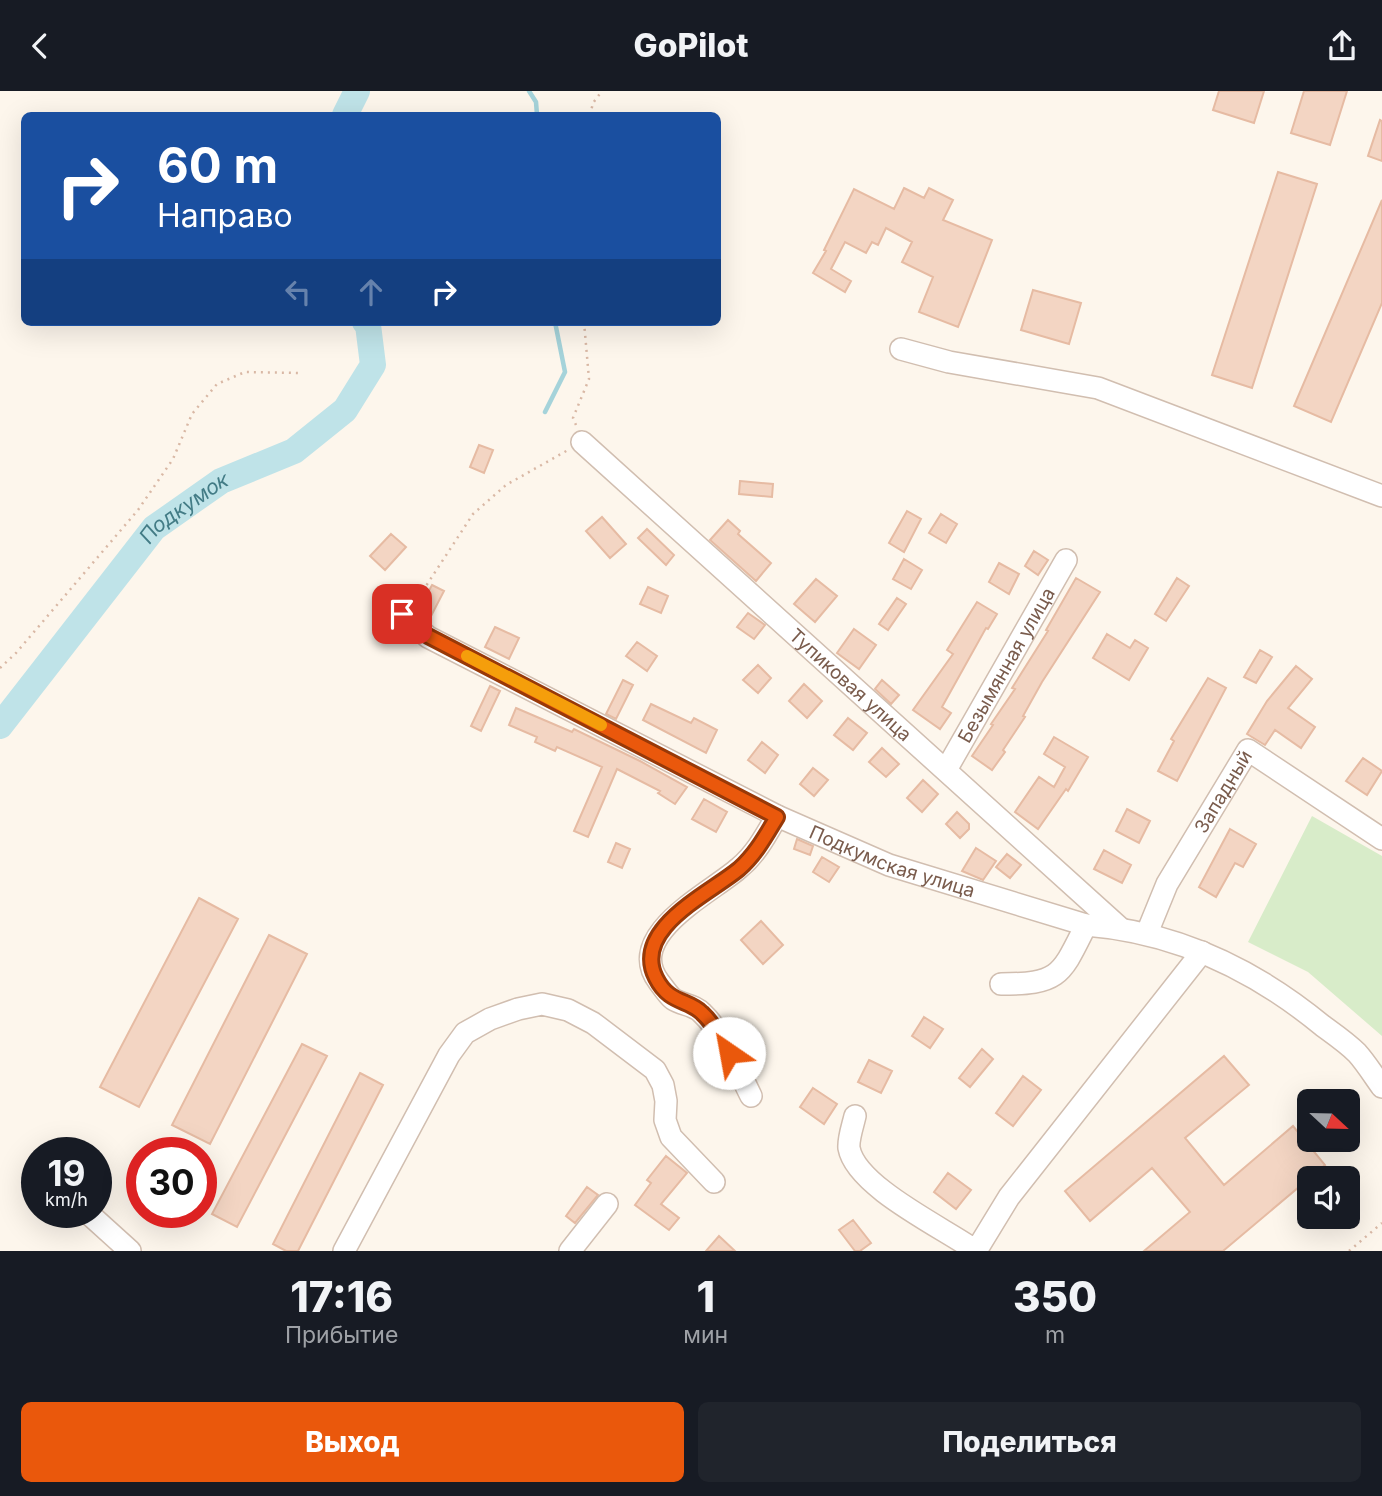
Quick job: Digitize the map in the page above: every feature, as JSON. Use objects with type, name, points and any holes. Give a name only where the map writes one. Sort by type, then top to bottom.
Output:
[{"type":"street","points":[[901,349],[950,362],[1098,388],[1382,496]]},
{"type":"street","name":"Тупиковая улица","points":[[582,442],[1120,928]]},
{"type":"street","name":"Безымянная улица","points":[[946,770],[1066,560]]},
{"type":"street","name":"Подкумская улица","points":[[402,614],[428,636],[777,817],[889,865],[1086,925],[1120,928],[1175,941],[1255,978],[1299,1006],[1356,1052],[1382,1087]]},
{"type":"street","name":"Западный","points":[[1147,933],[1167,884],[1248,750],[1382,839]]},
{"type":"street","points":[[751,1096],[721,1037],[701,1011],[674,999],[657,980],[650,961],[656,937],[676,917],[739,869],[760,847],[777,817]]},
{"type":"street","points":[[1001,984],[1032,984],[1053,978],[1066,964],[1086,925]]},
{"type":"street","points":[[855,1116],[849,1147],[857,1167],[878,1189],[976,1251],[1009,1197],[1202,953]]},
{"type":"street","points":[[344,1251],[449,1055],[466,1033],[490,1019],[542,1004],[568,1010],[593,1023],[655,1070],[663,1085],[665,1120],[671,1136],[714,1182]]},
{"type":"street","points":[[570,1251],[607,1204]]},
{"type":"street","points":[[105,1228],[130,1251]]},
{"type":"path","points":[[591,112],[593,103],[602,91]]},
{"type":"path","points":[[402,614],[424,589],[473,514],[506,485],[582,442],[573,418],[589,379],[584,326]]},
{"type":"path","points":[[0,668],[16,653],[138,510],[173,459],[192,414],[217,384],[245,372],[300,373]]},
{"type":"path","points":[[1349,1251],[1382,1223]]},
{"type":"green space","points":[[1312,816],[1382,856],[1382,1036],[1308,972],[1248,942]]},
{"type":"building","points":[[1219,91],[1264,91],[1254,123],[1213,110]]},
{"type":"building","points":[[1304,91],[1347,91],[1330,145],[1291,133]]},
{"type":"building","points":[[1380,120],[1382,121],[1382,161],[1368,156]]},
{"type":"building","points":[[1278,172],[1317,184],[1252,388],[1212,375]]},
{"type":"building","points":[[904,188],[924,198],[929,188],[953,200],[943,220],[992,240],[958,327],[919,312],[933,277],[902,262],[912,242],[886,228],[878,245],[872,242],[866,253],[845,242],[831,269],[851,281],[845,292],[813,273],[854,189],[894,209]]},
{"type":"building","points":[[1382,200],[1382,303],[1331,422],[1294,406]]},
{"type":"building","points":[[1033,290],[1081,303],[1069,344],[1021,330]]},
{"type":"building","points":[[479,445],[493,450],[484,473],[470,467]]},
{"type":"building","points":[[740,481],[773,484],[772,497],[739,494]]},
{"type":"building","points":[[907,511],[921,519],[904,552],[889,543]]},
{"type":"building","points":[[941,514],[957,524],[946,543],[929,533]]},
{"type":"building","points":[[602,517],[626,544],[610,558],[586,531]]},
{"type":"building","points":[[728,520],[740,531],[738,534],[771,563],[756,581],[710,540]]},
{"type":"building","points":[[647,529],[674,555],[666,565],[638,538]]},
{"type":"building","points":[[391,534],[406,547],[385,570],[370,556]]},
{"type":"building","points":[[1034,551],[1048,560],[1038,575],[1025,566]]},
{"type":"building","points":[[904,559],[922,570],[911,589],[893,579]]},
{"type":"building","points":[[999,563],[1019,574],[1009,594],[989,582]]},
{"type":"building","points":[[1076,578],[1100,592],[1042,682],[1023,716],[1025,717],[992,770],[972,756],[1015,689],[1012,688],[1048,631],[1046,630]]},
{"type":"building","points":[[1177,578],[1189,586],[1166,621],[1155,614]]},
{"type":"building","points":[[816,579],[837,596],[815,622],[794,604]]},
{"type":"building","points":[[432,585],[444,591],[429,620],[418,611]]},
{"type":"building","points":[[648,587],[668,596],[661,613],[640,604]]},
{"type":"building","points":[[897,598],[906,604],[888,630],[879,624]]},
{"type":"building","points":[[977,602],[997,614],[988,629],[986,628],[942,707],[951,713],[940,729],[913,710],[953,654],[947,650]]},
{"type":"building","points":[[748,613],[765,625],[754,639],[737,627]]},
{"type":"building","points":[[495,627],[519,638],[509,659],[485,647]]},
{"type":"building","points":[[854,629],[876,645],[859,669],[837,653]]},
{"type":"building","points":[[1107,634],[1130,648],[1135,640],[1148,648],[1129,680],[1093,658]]},
{"type":"building","points":[[637,642],[657,656],[647,671],[626,656]]},
{"type":"building","points":[[1260,650],[1272,657],[1256,683],[1244,677]]},
{"type":"building","points":[[758,665],[771,678],[758,693],[743,680]]},
{"type":"building","points":[[1296,666],[1312,679],[1288,708],[1315,727],[1301,748],[1275,730],[1265,745],[1247,734],[1267,701]]},
{"type":"building","points":[[1208,678],[1226,688],[1177,781],[1158,771],[1174,741],[1171,739]]},
{"type":"building","points":[[623,680],[633,685],[616,719],[606,714]]},
{"type":"building","points":[[882,680],[899,695],[891,704],[875,689]]},
{"type":"building","points":[[804,684],[822,701],[807,718],[789,701]]},
{"type":"building","points":[[490,686],[500,691],[481,731],[471,726]]},
{"type":"building","points":[[651,704],[691,723],[694,718],[717,730],[706,753],[643,720]]},
{"type":"building","points":[[516,708],[572,732],[574,729],[687,787],[675,804],[658,793],[660,791],[617,769],[588,837],[574,831],[602,767],[557,747],[555,751],[535,742],[537,737],[509,725]]},
{"type":"building","points":[[848,718],[867,733],[853,750],[834,735]]},
{"type":"building","points":[[1054,737],[1088,757],[1068,791],[1066,789],[1038,829],[1015,812],[1039,777],[1054,787],[1065,767],[1044,754]]},
{"type":"building","points":[[762,742],[778,755],[765,773],[748,760]]},
{"type":"building","points":[[882,748],[899,764],[886,777],[869,762]]},
{"type":"building","points":[[1363,758],[1382,771],[1367,795],[1346,781]]},
{"type":"building","points":[[813,768],[828,780],[814,796],[800,784]]},
{"type":"building","points":[[923,780],[938,794],[922,812],[907,798]]},
{"type":"building","points":[[704,799],[727,812],[716,832],[692,819]]},
{"type":"building","points":[[1127,809],[1150,821],[1139,843],[1116,831]]},
{"type":"building","points":[[957,812],[969,824],[969,829],[960,838],[946,824]]},
{"type":"building","points":[[1230,829],[1256,844],[1243,867],[1235,863],[1216,897],[1199,887]]},
{"type":"building","points":[[797,839],[813,846],[810,855],[794,849]]},
{"type":"building","points":[[616,843],[630,849],[622,868],[608,862]]},
{"type":"building","points":[[976,848],[996,861],[983,880],[962,871]]},
{"type":"building","points":[[1104,850],[1131,865],[1122,883],[1094,869]]},
{"type":"building","points":[[1007,854],[1021,865],[1010,878],[996,867]]},
{"type":"building","points":[[822,857],[839,867],[829,882],[813,872]]},
{"type":"building","points":[[199,898],[238,919],[139,1107],[100,1087]]},
{"type":"building","points":[[761,921],[783,945],[763,964],[741,940]]},
{"type":"building","points":[[269,935],[307,954],[214,1137],[196,1137],[172,1125]]},
{"type":"building","points":[[924,1017],[943,1029],[930,1048],[912,1036]]},
{"type":"building","points":[[302,1044],[327,1056],[237,1227],[217,1217],[217,1205]]},
{"type":"building","points":[[982,1049],[993,1059],[970,1087],[959,1078]]},
{"type":"building","points":[[1224,1056],[1249,1085],[1185,1138],[1224,1185],[1293,1126],[1297,1131],[1297,1152],[1314,1152],[1325,1165],[1297,1166],[1297,1189],[1223,1251],[1144,1251],[1190,1212],[1152,1168],[1090,1221],[1065,1191]]},
{"type":"building","points":[[869,1060],[892,1071],[881,1093],[858,1082]]},
{"type":"building","points":[[360,1073],[383,1085],[298,1251],[286,1251],[273,1244]]},
{"type":"building","points":[[1023,1076],[1041,1090],[1013,1126],[996,1113]]},
{"type":"building","points":[[813,1088],[837,1104],[824,1124],[800,1107]]},
{"type":"building","points":[[666,1156],[687,1173],[661,1204],[679,1218],[669,1230],[635,1205],[651,1183],[647,1180]]},
{"type":"building","points":[[948,1173],[971,1190],[956,1209],[934,1192]]},
{"type":"building","points":[[587,1187],[598,1195],[575,1223],[566,1216]]},
{"type":"building","points":[[853,1220],[871,1243],[860,1251],[855,1251],[839,1230]]},
{"type":"building","points":[[719,1236],[735,1251],[706,1251]]},
{"type":"waterway","name":"Подкумок","points":[[346,112],[357,91]]},
{"type":"waterway","points":[[529,91],[536,102],[537,112]]},
{"type":"waterway","name":"Подкумок","points":[[0,726],[154,528],[221,481],[294,451],[345,410],[373,365],[368,326]]},
{"type":"waterway","points":[[545,412],[565,372],[556,326]]},
{"type":"slow traffic","points":[[467,656],[601,725]]},
{"type":"route","points":[[402,614],[428,636],[777,817],[760,847],[739,869],[710,889],[656,937],[650,961],[657,980],[674,999],[701,1011],[721,1037],[729,1053]]}]
